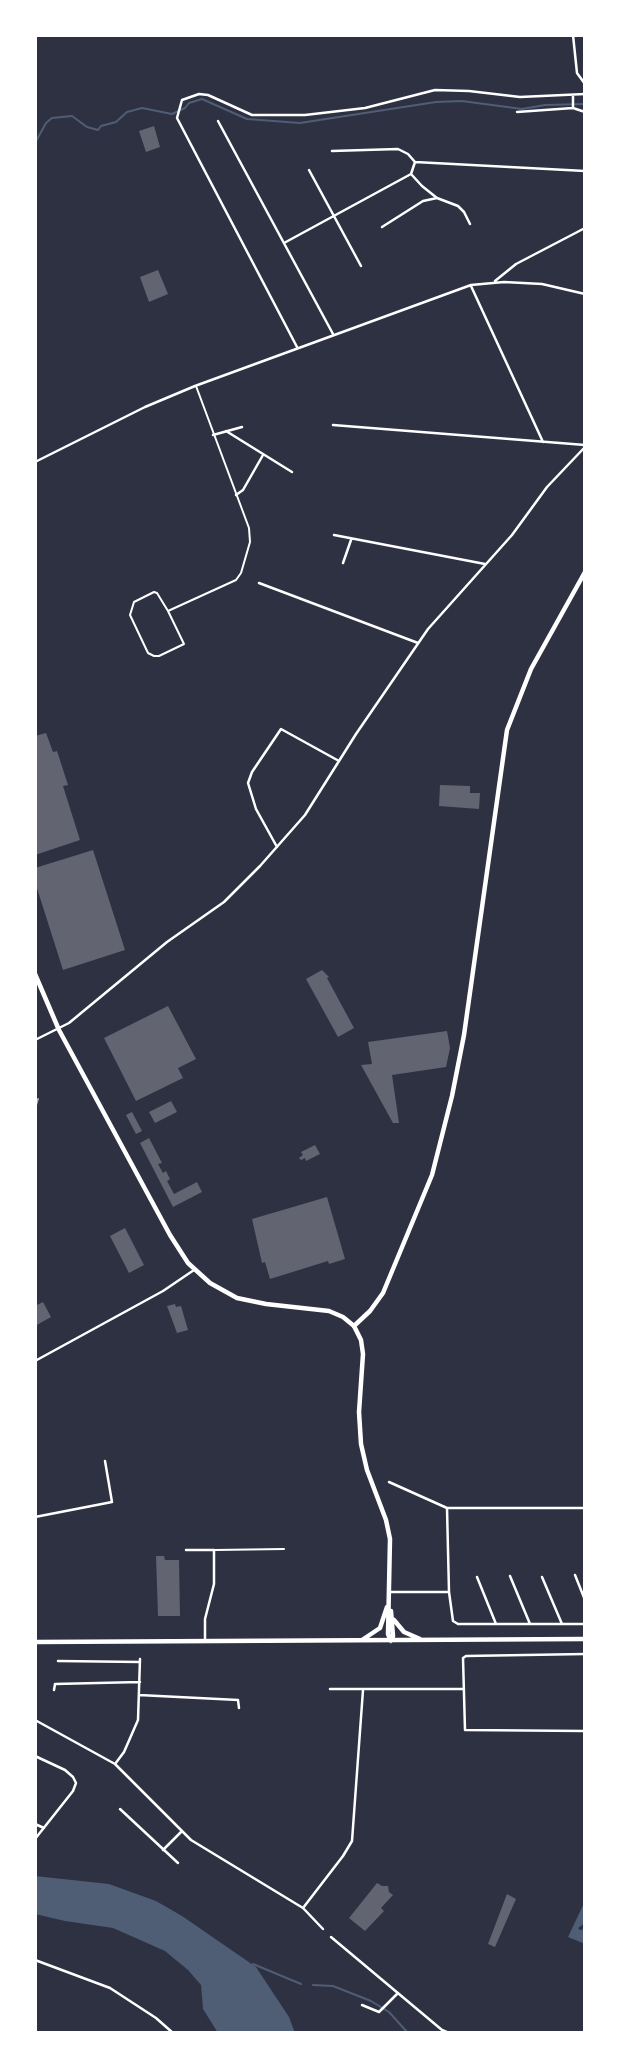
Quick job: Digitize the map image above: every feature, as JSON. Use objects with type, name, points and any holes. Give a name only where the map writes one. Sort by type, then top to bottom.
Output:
[{"type":"main road","points":[[354,1326],[366,1316],[383,1293],[432,1175],[450,1107],[464,1035],[507,730],[531,669],[585,572]]},
{"type":"main road","points":[[35,974],[59,1030],[178,1250],[194,1270],[219,1289],[237,1298],[328,1311],[343,1317],[354,1326],[362,1349],[359,1412],[361,1444],[389,1532],[388,1634],[391,1641]]},
{"type":"main road","points":[[389,1594],[393,1636],[391,1641]]},
{"type":"main road","points":[[356,1641],[368,1637],[380,1628],[384,1622],[389,1594]]},
{"type":"main road","points":[[392,1615],[402,1630],[424,1640]]},
{"type":"main road","points":[[35,1642],[585,1639]]},
{"type":"street","points":[[573,35],[577,73],[585,84]]},
{"type":"street","points":[[297,347],[177,116],[179,104],[190,95],[199,94],[208,95],[252,115],[306,116],[365,108],[435,90],[520,97],[585,94]]},
{"type":"street","points":[[573,94],[573,107]]},
{"type":"street","points":[[517,112],[573,107],[585,112]]},
{"type":"street","points":[[218,121],[333,334]]},
{"type":"street","points":[[332,151],[398,149],[408,154],[415,162],[585,171]]},
{"type":"street","points":[[284,243],[411,174],[415,162]]},
{"type":"street","points":[[309,170],[361,267]]},
{"type":"street","points":[[411,174],[437,198],[457,206],[464,212],[470,224]]},
{"type":"street","points":[[423,201],[426,190]]},
{"type":"street","points":[[382,228],[423,201],[437,198]]},
{"type":"street","points":[[494,282],[516,264],[585,228]]},
{"type":"street","points":[[35,463],[145,407],[195,386],[471,285],[494,282],[542,284],[585,294]]},
{"type":"street","points":[[471,285],[543,442]]},
{"type":"street","points":[[332,425],[585,446]]},
{"type":"street","points":[[213,435],[242,427]]},
{"type":"street","points":[[226,431],[292,472]]},
{"type":"street","points":[[35,1040],[59,1030],[166,942],[224,902],[261,866],[305,814],[418,643],[443,610],[512,535],[585,446]]},
{"type":"street","points":[[236,495],[243,490],[263,455]]},
{"type":"street","points":[[334,535],[485,564]]},
{"type":"street","points":[[343,563],[352,539]]},
{"type":"street","points":[[259,583],[418,643]]},
{"type":"street","points":[[277,847],[256,808],[248,783],[252,772],[281,729],[339,761]]},
{"type":"street","points":[[35,1361],[163,1291],[194,1270]]},
{"type":"street","points":[[35,1517],[112,1502],[105,1461]]},
{"type":"street","points":[[389,1482],[447,1508],[585,1508]]},
{"type":"street","points":[[447,1508],[449,1592],[453,1621],[458,1624],[585,1624]]},
{"type":"street","points":[[186,1550],[214,1550],[214,1585],[205,1619],[205,1642]]},
{"type":"street","points":[[575,1575],[585,1600]]},
{"type":"street","points":[[510,1576],[530,1624]]},
{"type":"street","points":[[477,1577],[496,1624]]},
{"type":"street","points":[[542,1577],[562,1624]]},
{"type":"street","points":[[389,1594],[449,1592]]},
{"type":"street","points":[[585,1654],[463,1658],[465,1730],[585,1731]]},
{"type":"street","points":[[58,1661],[140,1660],[138,1720],[116,1765]]},
{"type":"street","points":[[54,1690],[55,1684],[140,1682]]},
{"type":"street","points":[[330,1689],[464,1689]]},
{"type":"street","points":[[303,1908],[352,1841],[363,1690]]},
{"type":"street","points":[[139,1695],[238,1700],[239,1709]]},
{"type":"street","points":[[35,1720],[116,1765],[191,1840],[303,1908],[323,1928]]},
{"type":"street","points":[[35,1756],[65,1770],[76,1783],[73,1791],[35,1839]]},
{"type":"street","points":[[120,1809],[178,1863]]},
{"type":"street","points":[[35,1824],[44,1828]]},
{"type":"street","points":[[163,1850],[182,1831]]},
{"type":"street","points":[[331,1937],[449,2033]]},
{"type":"street","points":[[35,1960],[110,1988],[156,2018],[173,2033]]},
{"type":"street","points":[[362,2005],[376,2012],[398,1993]]},
{"type":"lane","points":[[168,611],[236,580],[241,573],[250,534],[195,386]]},
{"type":"lane","points":[[154,592],[168,611],[184,644],[154,656],[148,653],[130,615],[131,607],[134,602],[154,592]]},
{"type":"lane","points":[[214,1550],[284,1549]]},
{"type":"water","points":[[35,1876],[109,1884],[156,1901],[182,1916],[256,1967],[289,2017],[295,2033],[218,2033],[203,2009],[201,1985],[165,1951],[113,1928],[35,1914]]},
{"type":"water","points":[[585,1901],[585,1923],[578,1928],[585,1929],[585,1944],[568,1937]]},
{"type":"building","points":[[154,126],[160,147],[146,152],[139,131]]},
{"type":"building","points":[[158,270],[168,294],[149,302],[140,277]]},
{"type":"building","points":[[46,733],[53,752],[57,751],[68,785],[63,786],[80,840],[35,855],[35,736]]},
{"type":"building","points":[[440,785],[470,786],[470,793],[480,793],[479,809],[439,806]]},
{"type":"building","points":[[93,850],[125,950],[63,970],[35,882],[35,868]]},
{"type":"building","points":[[322,970],[329,977],[327,978],[354,1028],[338,1037],[306,979]]},
{"type":"building","points":[[168,1006],[196,1059],[178,1068],[183,1078],[136,1101],[104,1038]]},
{"type":"building","points":[[447,1031],[450,1048],[446,1067],[392,1075],[399,1123],[393,1123],[361,1065],[372,1064],[368,1042]]},
{"type":"building","points":[[171,1101],[177,1112],[155,1123],[149,1112]]},
{"type":"building","points":[[132,1112],[142,1131],[136,1134],[126,1115]]},
{"type":"building","points":[[149,1138],[162,1163],[158,1164],[170,1179],[167,1181],[174,1194],[197,1182],[202,1192],[173,1207],[140,1143]]},
{"type":"building","points":[[315,1145],[320,1154],[306,1161],[305,1158],[299,1158],[303,1155],[301,1152]]},
{"type":"building","points":[[327,1197],[345,1259],[329,1264],[328,1261],[270,1279],[265,1262],[262,1263],[252,1219]]},
{"type":"building","points":[[125,1228],[144,1265],[129,1273],[110,1236]]},
{"type":"building","points":[[43,1302],[51,1317],[35,1326],[35,1306]]},
{"type":"building","points":[[175,1304],[176,1307],[181,1306],[188,1330],[177,1333],[167,1306]]},
{"type":"building","points":[[156,1556],[164,1556],[165,1560],[179,1560],[180,1616],[158,1616]]},
{"type":"building","points":[[377,1883],[388,1886],[393,1895],[381,1908],[384,1911],[365,1931],[349,1918]]},
{"type":"building","points":[[507,1894],[516,1899],[495,1947],[488,1944]]},
{"type":"waterway","points":[[35,143],[46,123],[52,118],[72,116],[87,127],[98,130],[101,126],[116,122],[127,112],[142,108],[172,114],[189,103],[202,99],[247,119],[300,123],[436,102],[462,101],[522,109],[545,105],[585,104]]},
{"type":"waterway","points":[[253,1964],[301,1984]]},
{"type":"waterway","points":[[313,1985],[333,1986],[371,2001],[389,2012],[408,2033]]},
{"type":"railway","points":[[35,1108],[38,1099]]}]
